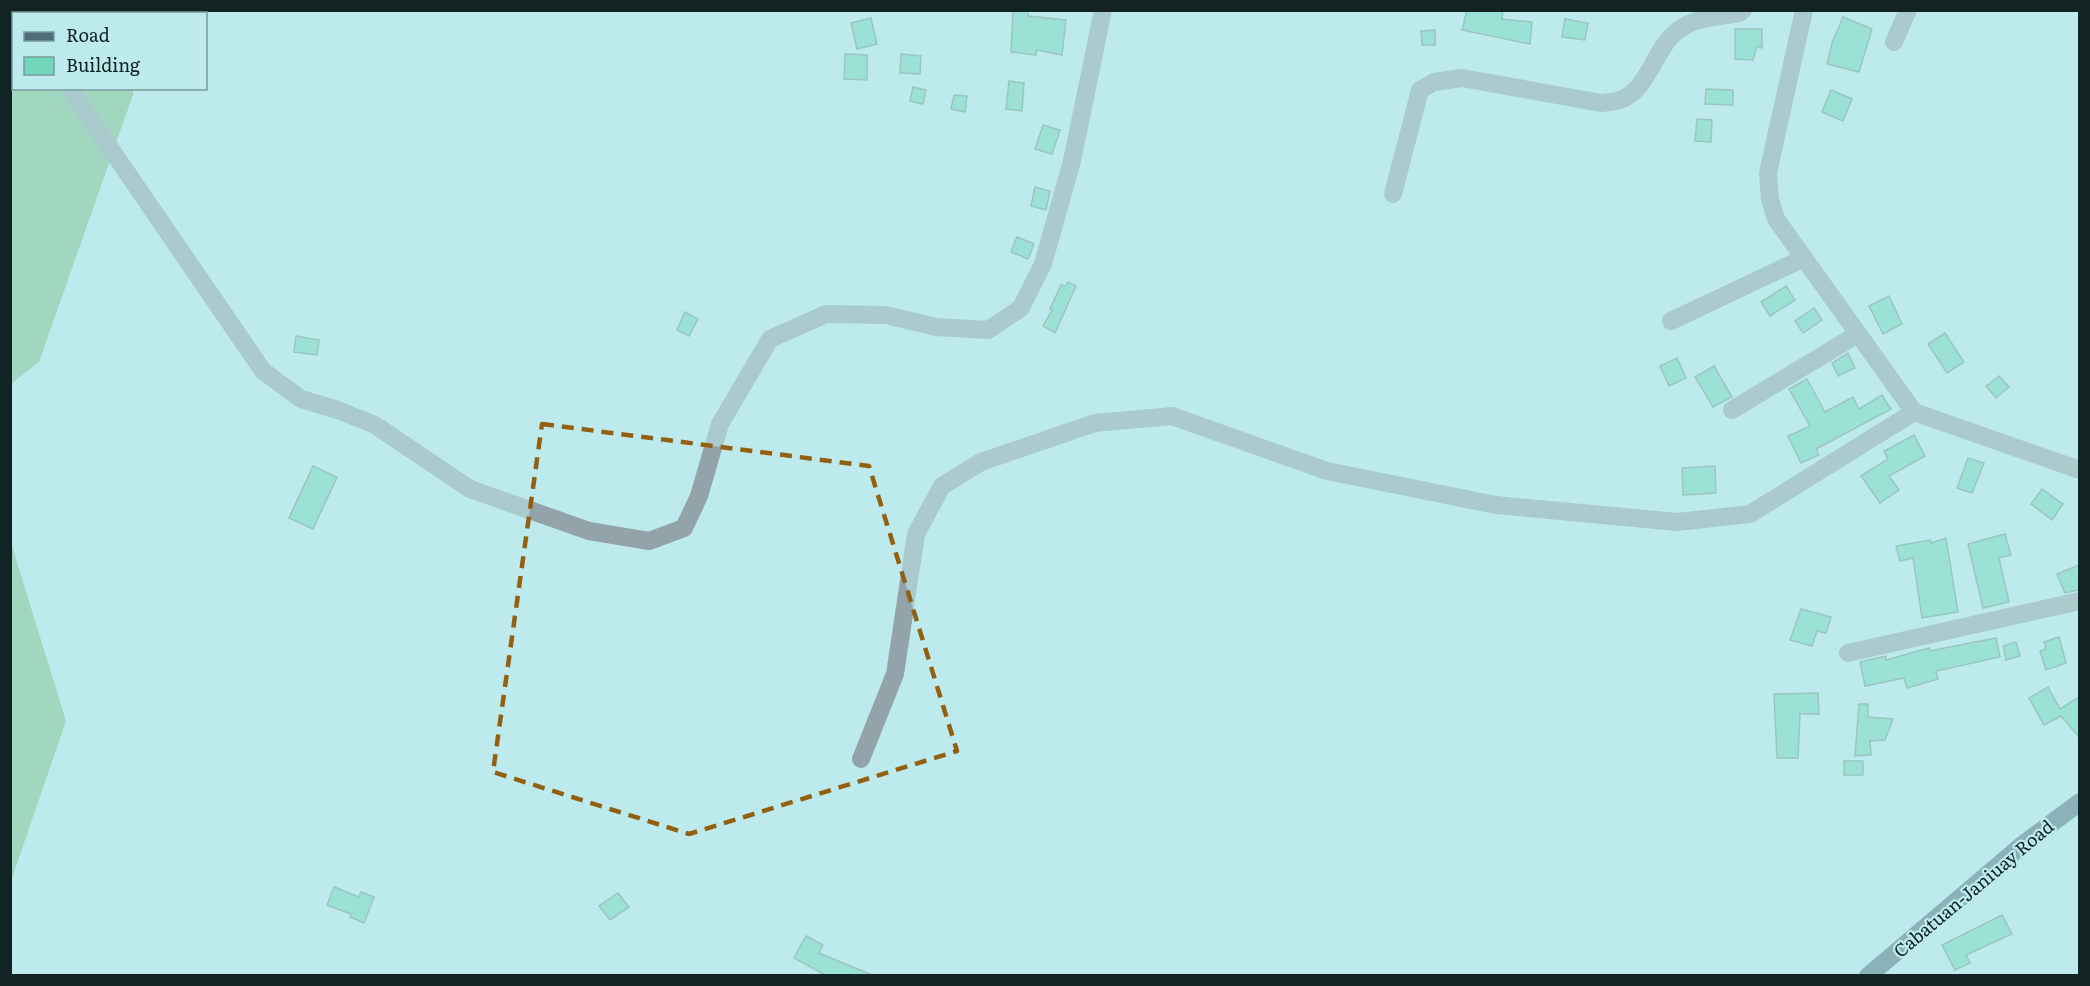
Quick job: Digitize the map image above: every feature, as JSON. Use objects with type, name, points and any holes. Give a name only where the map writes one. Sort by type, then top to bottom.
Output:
[{"type":"main road","name":"Cabatuan-Janiuay Road","points":[[1868,975],[2021,846],[2079,802]]},
{"type":"street","points":[[70,90],[263,371],[301,399],[338,410],[375,425],[470,489],[589,531],[649,541],[684,528],[699,496],[720,424],[770,339],[826,314],[886,315],[936,327],[988,330],[1021,308],[1043,264],[1072,161],[1103,10]]},
{"type":"street","points":[[1393,194],[1420,90],[1434,81],[1462,78],[1601,103],[1620,100],[1638,88],[1664,44],[1680,28],[1700,20],[1739,13],[1743,10]]},
{"type":"street","points":[[1804,10],[1768,173],[1770,199],[1776,219],[1914,412],[2079,470]]},
{"type":"street","points":[[1894,42],[1908,10]]},
{"type":"street","points":[[1671,321],[1803,258]]},
{"type":"street","points":[[1732,410],[1858,334]]},
{"type":"street","points":[[861,759],[895,674],[916,534],[942,486],[981,462],[1095,423],[1172,416],[1327,471],[1496,505],[1677,522],[1750,514],[1914,412]]},
{"type":"street","points":[[1848,653],[2079,601]]},
{"type":"highlighted area","points":[[542,424],[869,466],[957,751],[689,834],[493,772]]},
{"type":"green space","points":[[11,11],[136,11],[12,12],[12,90],[133,90],[133,95],[39,362],[11,384]]},
{"type":"green space","points":[[11,543],[66,721],[10,881]]},
{"type":"building","points":[[1013,10],[1028,10],[1028,16],[1066,20],[1062,55],[1037,50],[1036,55],[1011,52]]},
{"type":"building","points":[[1467,10],[1503,10],[1502,19],[1532,22],[1530,44],[1462,30]]},
{"type":"building","points":[[1843,17],[1872,29],[1859,72],[1827,64],[1832,43]]},
{"type":"building","points":[[871,18],[877,44],[857,49],[851,23]]},
{"type":"building","points":[[1565,19],[1588,23],[1585,40],[1562,37]]},
{"type":"building","points":[[1735,29],[1762,29],[1762,48],[1757,46],[1753,60],[1735,59]]},
{"type":"building","points":[[1435,30],[1435,45],[1422,45],[1421,31]]},
{"type":"building","points":[[845,54],[867,55],[867,80],[844,79]]},
{"type":"building","points":[[901,54],[921,56],[920,74],[900,73]]},
{"type":"building","points":[[1009,81],[1024,83],[1022,111],[1006,109]]},
{"type":"building","points":[[913,87],[926,90],[923,104],[910,101]]},
{"type":"building","points":[[1706,89],[1733,90],[1733,105],[1705,104]]},
{"type":"building","points":[[1831,90],[1852,99],[1843,121],[1822,112]]},
{"type":"building","points":[[954,95],[967,96],[965,112],[951,109]]},
{"type":"building","points":[[1697,119],[1712,120],[1711,142],[1695,141]]},
{"type":"building","points":[[1043,125],[1060,130],[1052,154],[1035,149]]},
{"type":"building","points":[[1035,187],[1050,191],[1046,210],[1031,206]]},
{"type":"building","points":[[1017,237],[1034,244],[1028,259],[1011,252]]},
{"type":"building","points":[[1068,282],[1076,286],[1055,333],[1043,326],[1052,310],[1050,309],[1061,285],[1065,286]]},
{"type":"building","points":[[1786,286],[1795,300],[1770,316],[1761,302]]},
{"type":"building","points":[[1889,296],[1902,324],[1883,334],[1869,306]]},
{"type":"building","points":[[1814,308],[1822,320],[1803,333],[1795,321]]},
{"type":"building","points":[[685,312],[698,319],[689,336],[677,330]]},
{"type":"building","points":[[1945,333],[1964,362],[1947,373],[1928,344]]},
{"type":"building","points":[[296,336],[319,340],[317,355],[294,352]]},
{"type":"building","points":[[1848,353],[1855,368],[1838,376],[1832,363]]},
{"type":"building","points":[[1677,358],[1686,378],[1669,386],[1660,366]]},
{"type":"building","points":[[1714,366],[1732,397],[1713,407],[1695,377]]},
{"type":"building","points":[[1999,376],[2009,387],[1996,398],[1986,386]]},
{"type":"building","points":[[1807,379],[1825,412],[1853,397],[1859,409],[1882,395],[1891,409],[1816,449],[1819,455],[1801,463],[1788,436],[1810,426],[1789,389]]},
{"type":"building","points":[[1914,435],[1925,456],[1889,476],[1899,490],[1880,503],[1861,476],[1888,459],[1884,451]]},
{"type":"building","points":[[1968,458],[1984,463],[1972,493],[1957,488]]},
{"type":"building","points":[[313,466],[337,477],[313,529],[289,518]]},
{"type":"building","points":[[1715,466],[1716,493],[1683,495],[1682,468]]},
{"type":"building","points":[[2042,489],[2063,504],[2052,520],[2031,504]]},
{"type":"building","points":[[2005,534],[2011,555],[1999,558],[2009,602],[1983,608],[1968,544]]},
{"type":"building","points":[[1946,538],[1958,612],[1922,618],[1913,558],[1900,561],[1896,546],[1930,540],[1931,543]]},
{"type":"building","points":[[2079,565],[2079,590],[2065,593],[2057,574]]},
{"type":"building","points":[[1801,609],[1831,617],[1826,633],[1817,631],[1812,646],[1790,640]]},
{"type":"building","points":[[2059,637],[2066,663],[2046,670],[2040,651],[2046,649],[2044,642]]},
{"type":"building","points":[[1996,638],[2000,657],[1936,671],[1938,679],[1907,688],[1904,678],[1865,686],[1860,662],[1886,656],[1886,660],[1929,648],[1930,651]]},
{"type":"building","points":[[2016,642],[2020,656],[2006,660],[2003,646]]},
{"type":"building","points":[[2048,687],[2060,709],[2079,697],[2079,737],[2061,716],[2044,725],[2029,698]]},
{"type":"building","points":[[1818,693],[1819,714],[1800,714],[1798,758],[1777,758],[1774,694]]},
{"type":"building","points":[[1859,704],[1868,704],[1868,717],[1893,719],[1885,740],[1870,741],[1871,755],[1855,756]]},
{"type":"building","points":[[1844,761],[1863,761],[1863,775],[1844,775]]},
{"type":"building","points":[[334,887],[359,897],[361,892],[374,897],[364,923],[350,917],[351,914],[327,905]]},
{"type":"building","points":[[618,893],[629,907],[610,920],[599,906]]},
{"type":"building","points":[[2002,915],[2012,934],[1966,955],[1970,963],[1955,970],[1942,945]]},
{"type":"building","points":[[806,936],[823,945],[819,953],[872,975],[825,975],[794,958]]}]
